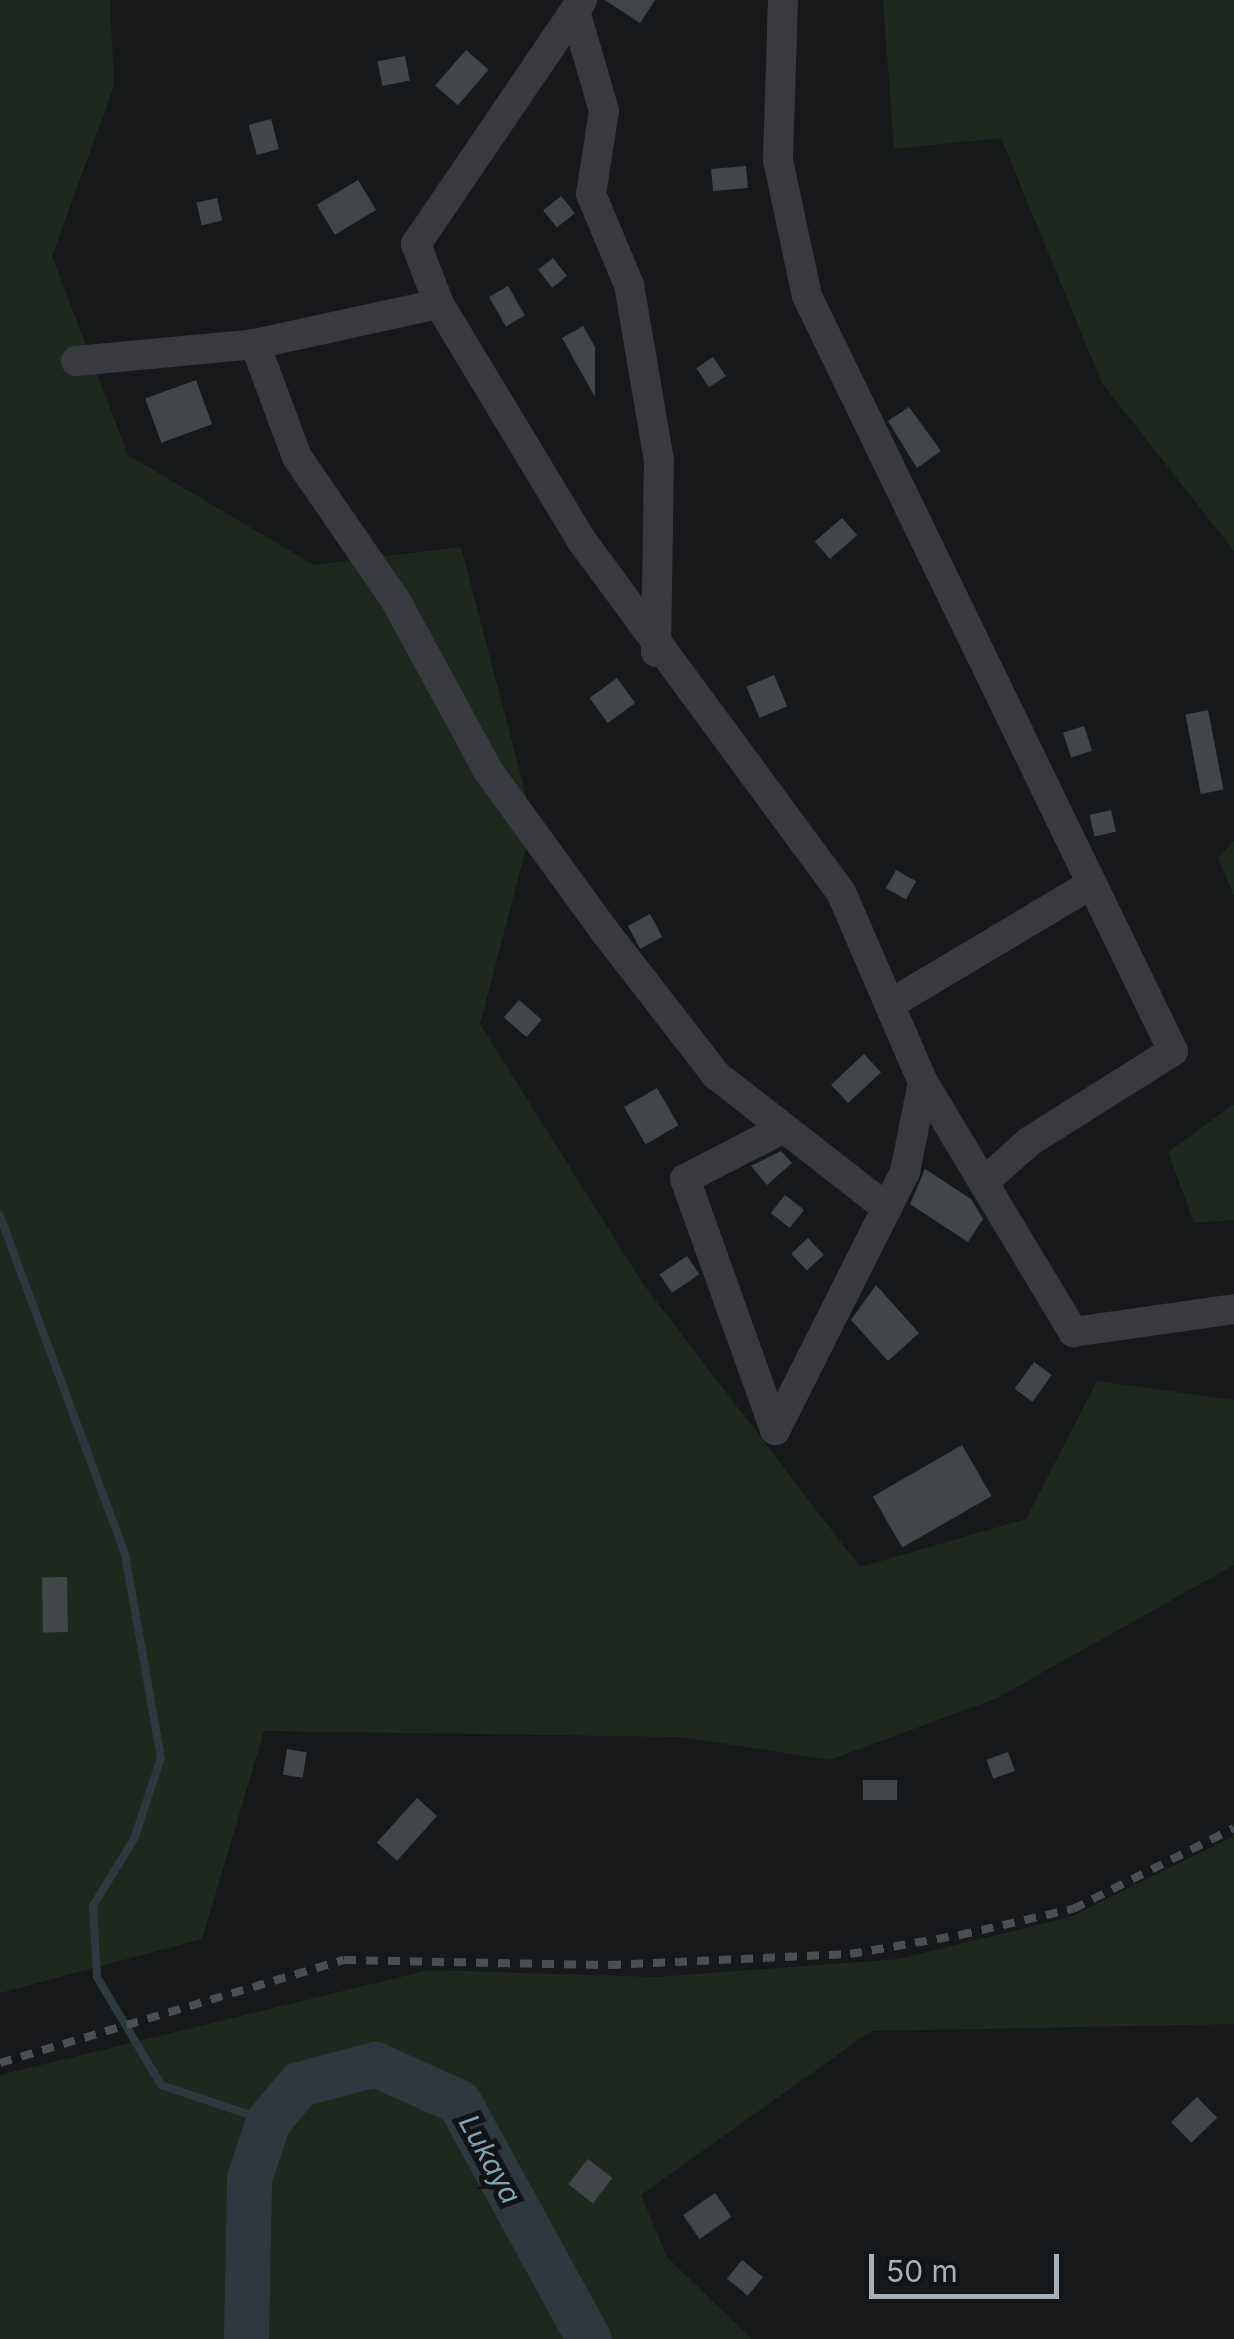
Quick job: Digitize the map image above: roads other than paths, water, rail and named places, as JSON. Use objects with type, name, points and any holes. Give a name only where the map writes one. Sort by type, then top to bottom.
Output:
[{"type":"street","points":[[783,0],[778,160],[807,296],[1172,1052],[1030,1141],[984,1182]]},
{"type":"street","points":[[578,6],[416,244],[438,304],[656,652],[842,892],[924,1082],[1074,1332],[1234,1309]]},
{"type":"street","points":[[578,6],[604,111],[591,194],[629,284],[659,460],[656,652]]},
{"type":"street","points":[[76,361],[255,344],[438,304]]},
{"type":"street","points":[[255,344],[297,457],[396,600],[488,772],[698,1054],[782,1129],[887,1208]]},
{"type":"street","points":[[892,1003],[1092,884]]},
{"type":"street","points":[[782,1129],[686,1179],[776,1430],[905,1172],[924,1082]]},
{"type":"waterway","points":[[0,1216],[125,1554],[161,1758],[134,1839],[93,1906],[97,1977],[161,2085],[268,2121]]},
{"type":"waterway","name":"Lukaya","points":[[246,2339],[249,2178],[268,2121],[299,2084],[375,2064],[459,2102],[589,2339]]},
{"type":"railway","points":[[0,2063],[344,1960],[609,1965],[850,1954],[960,1935],[1073,1909],[1234,1828]]}]
